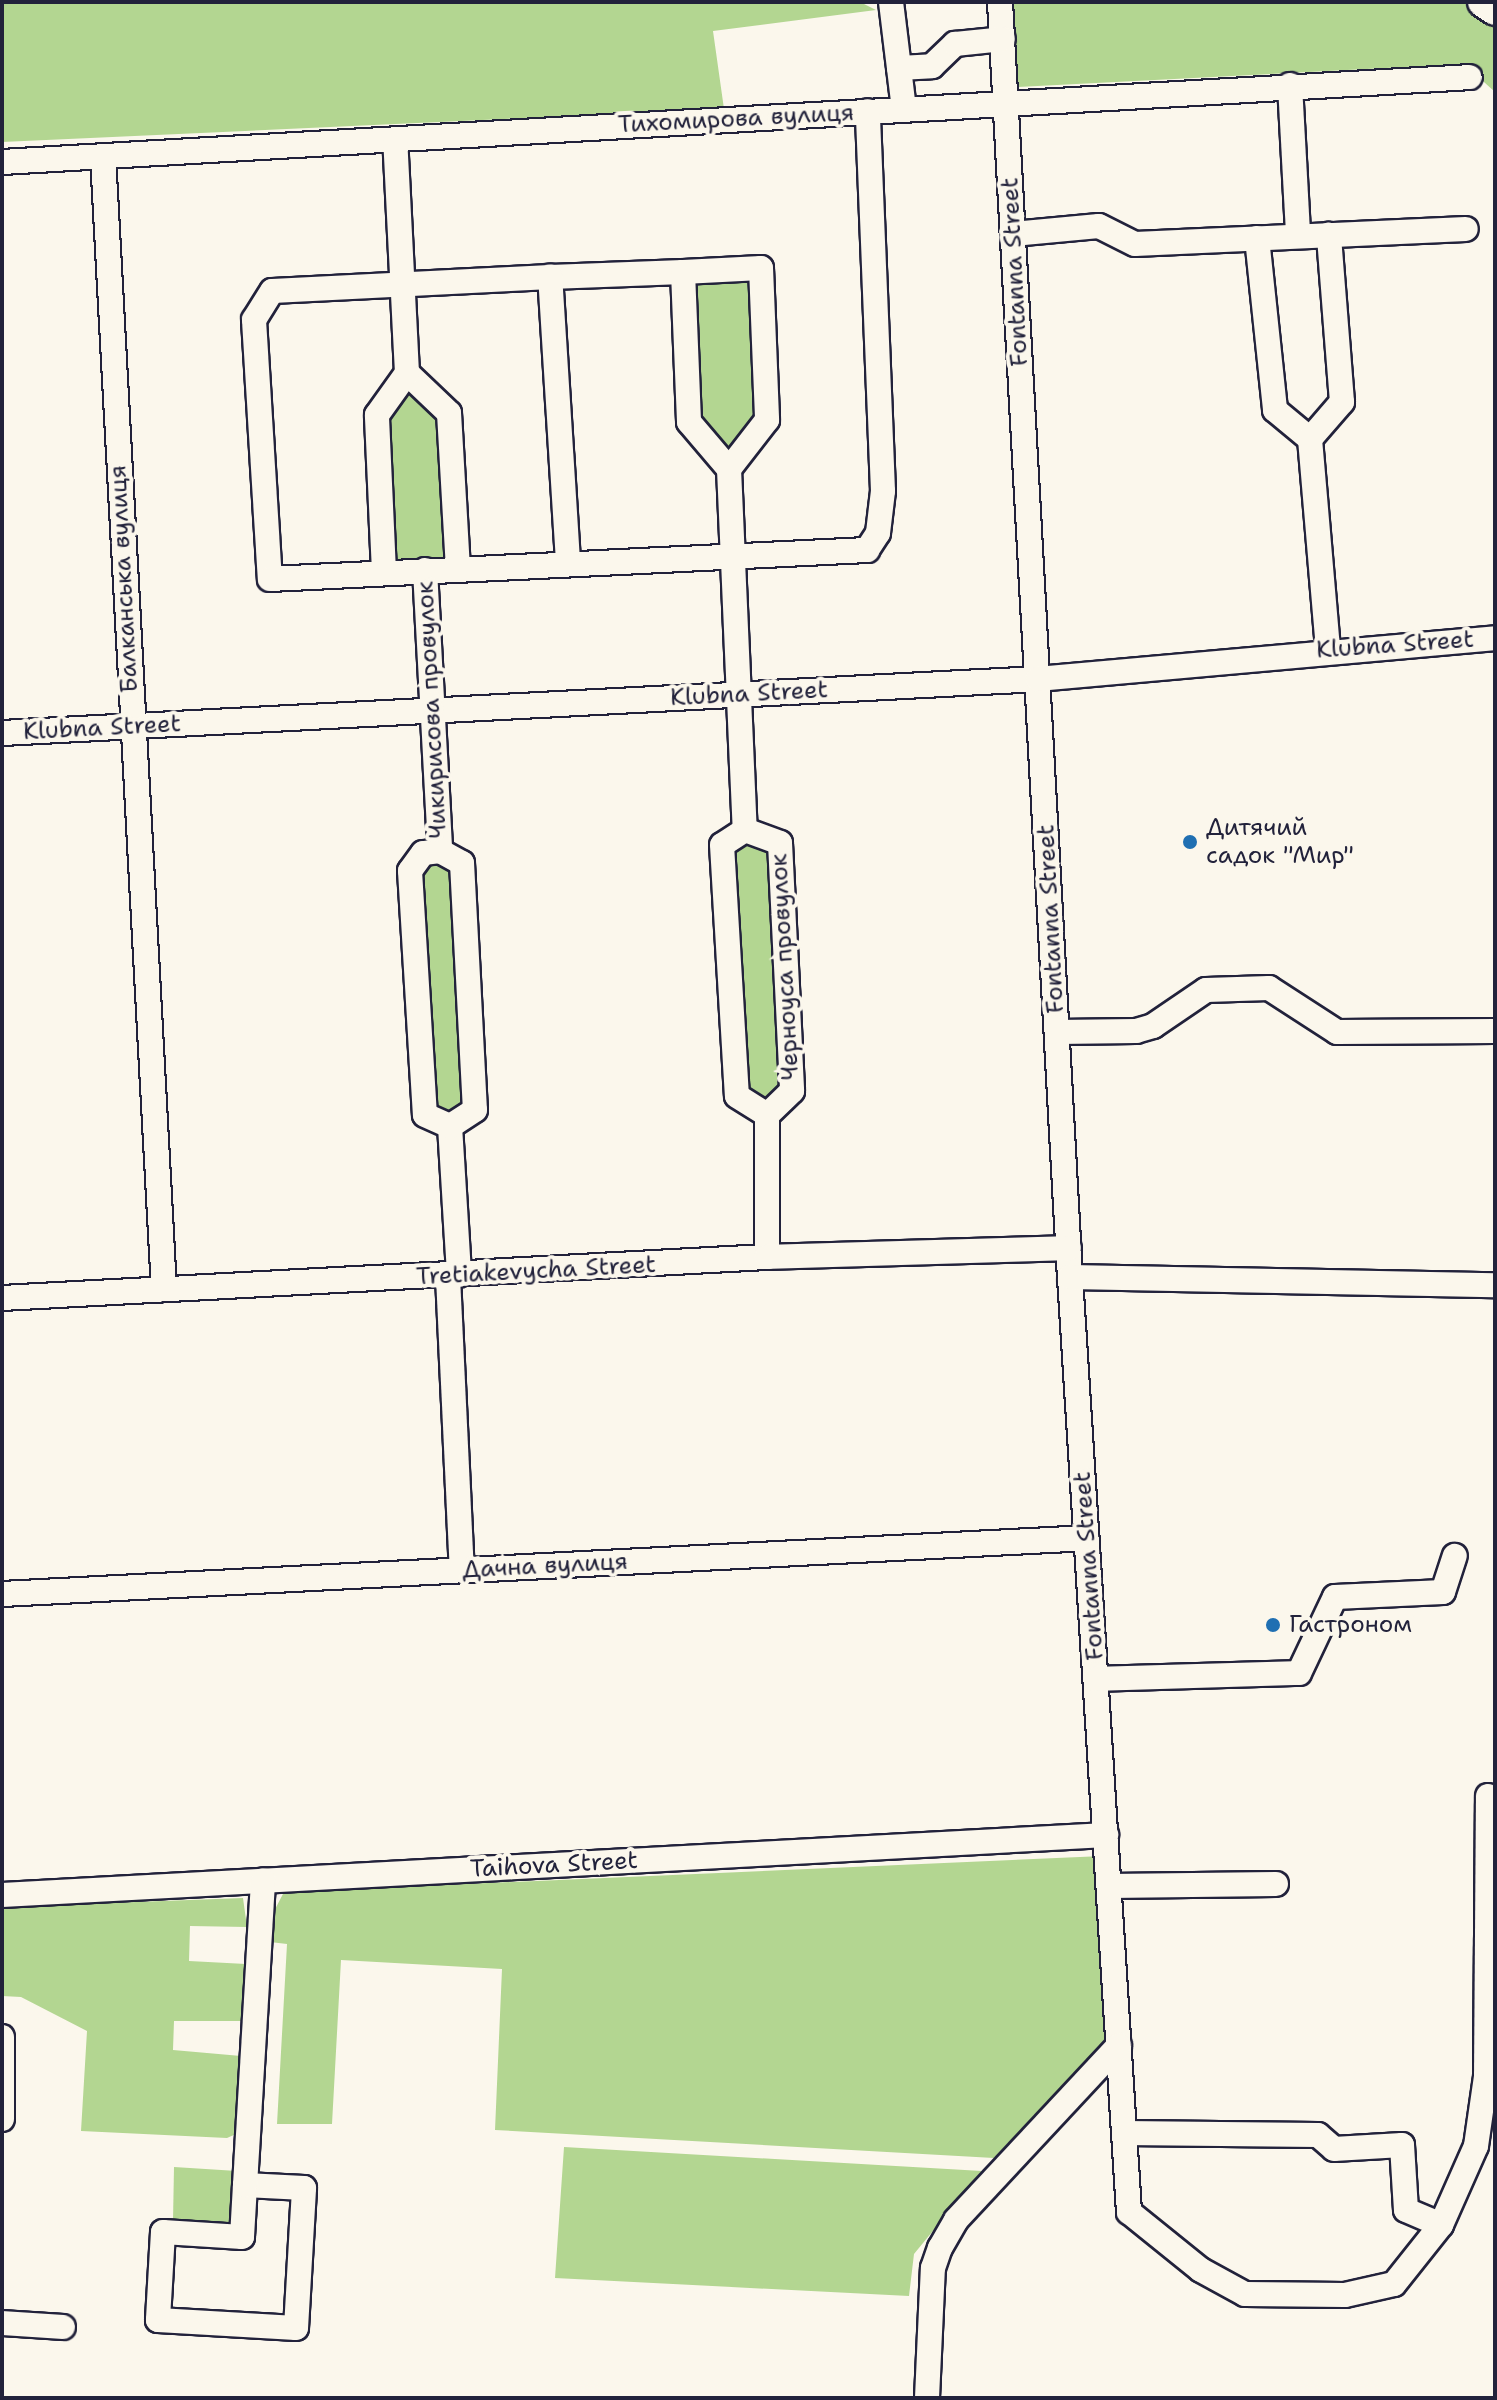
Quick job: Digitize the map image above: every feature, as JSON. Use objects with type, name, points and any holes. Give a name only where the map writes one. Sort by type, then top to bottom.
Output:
[{"type":"main road","points":[[1483,2],[1495,10]]},
{"type":"street","points":[[891,2],[904,109]]},
{"type":"street","name":"Fontanna Street","points":[[1000,2],[1070,1277],[1129,2212],[1201,2270],[1245,2294],[1296,2298],[1394,2284],[1441,2225]]},
{"type":"street","points":[[899,68],[932,66],[955,44],[1003,39]]},
{"type":"street","name":"Тихомирова вулиця","points":[[2,162],[1290,85],[1470,77]]},
{"type":"street","points":[[1290,85],[1298,235]]},
{"type":"street","points":[[683,272],[689,422],[729,469],[767,420],[761,268],[272,291],[254,320],[270,579],[568,561],[867,550],[878,533],[883,491],[868,111]]},
{"type":"street","points":[[384,572],[377,415],[407,373],[395,139]]},
{"type":"street","name":"Балканська вулиця","points":[[103,156],[131,727],[164,1289]]},
{"type":"street","points":[[1013,234],[1099,226],[1135,244],[1466,229]]},
{"type":"street","points":[[1310,439],[1342,402],[1329,235]]},
{"type":"street","points":[[1257,238],[1275,410],[1310,439],[1328,650]]},
{"type":"street","points":[[550,277],[568,561]]},
{"type":"street","points":[[407,373],[449,413],[458,567]]},
{"type":"street","name":"Черноуса провулок","points":[[729,469],[736,695],[745,830]]},
{"type":"street","name":"Чикирисова провулок","points":[[425,570],[440,851]]},
{"type":"street","name":"Klubna Street","points":[[2,733],[1038,679],[1328,650],[1495,638]]},
{"type":"street","name":"Черноуса провулок","points":[[745,830],[780,843],[792,1091],[767,1115],[767,1257]]},
{"type":"street","name":"Черноуса провулок","points":[[745,830],[722,845],[737,1096],[767,1115]]},
{"type":"street","name":"Чикирисова провулок","points":[[440,851],[462,863],[475,1110],[450,1126],[425,1115],[410,871],[423,853],[440,851]]},
{"type":"street","points":[[1057,1032],[1136,1031],[1153,1026],[1206,990],[1269,988],[1337,1032],[1495,1031]]},
{"type":"street","points":[[450,1126],[462,1570]]},
{"type":"street","name":"Tretiakevycha Street","points":[[2,1298],[767,1257],[1069,1248]]},
{"type":"street","points":[[1070,1277],[1495,1285]]},
{"type":"street","name":"Дачна вулиця","points":[[2,1594],[1087,1538]]},
{"type":"street","points":[[1096,1679],[1299,1673],[1335,1597],[1443,1592],[1455,1556]]},
{"type":"street","points":[[1124,2133],[1318,2135],[1334,2149],[1402,2145],[1406,2210],[1441,2225],[1476,2146],[1486,2077],[1488,1796]]},
{"type":"street","name":"Taihova Street","points":[[2,1895],[1106,1835]]},
{"type":"street","points":[[245,2185],[304,2188],[296,2328],[158,2320],[163,2232],[242,2237],[245,2185],[263,1881]]},
{"type":"street","points":[[1109,1886],[1276,1884]]},
{"type":"street","points":[[2,2037],[2,2119]]},
{"type":"street","points":[[927,2398],[933,2268],[940,2248],[956,2220],[1119,2045]]},
{"type":"street","points":[[2,2323],[63,2327]]},
{"type":"green space","points":[[2,2],[860,2],[876,10],[713,31],[724,109],[2,142]]},
{"type":"green space","points":[[1013,2],[1464,2],[1495,23],[1495,92],[1464,64],[1018,87]]},
{"type":"green space","points":[[752,277],[759,420],[730,451],[697,421],[690,280]]},
{"type":"green space","points":[[411,387],[443,416],[449,559],[387,562],[381,421]]},
{"type":"green space","points":[[758,844],[773,855],[785,1086],[778,1099],[754,1101],[743,1091],[728,859],[738,845]]},
{"type":"green space","points":[[424,858],[458,868],[464,1112],[440,1114],[429,1104],[413,872]]},
{"type":"green space","points":[[1103,1856],[1114,2030],[994,2158],[495,2130],[502,1969],[341,1960],[332,2124],[277,2124],[287,1944],[270,1942],[271,1917],[284,1892]]},
{"type":"green space","points":[[243,1898],[247,1927],[190,1926],[189,1961],[246,1964],[243,2021],[174,2021],[173,2050],[241,2056],[236,2134],[227,2138],[81,2131],[87,2031],[21,1997],[2,1996],[2,1907]]},
{"type":"green space","points":[[564,2147],[982,2171],[914,2254],[909,2296],[555,2278]]},
{"type":"green space","points":[[174,2167],[237,2171],[234,2226],[173,2221]]},
{"type":"place","name":"Дитячий садок \"Мир\"","points":[[1190,842]]},
{"type":"place","name":"Гастроном","points":[[1273,1625]]}]
